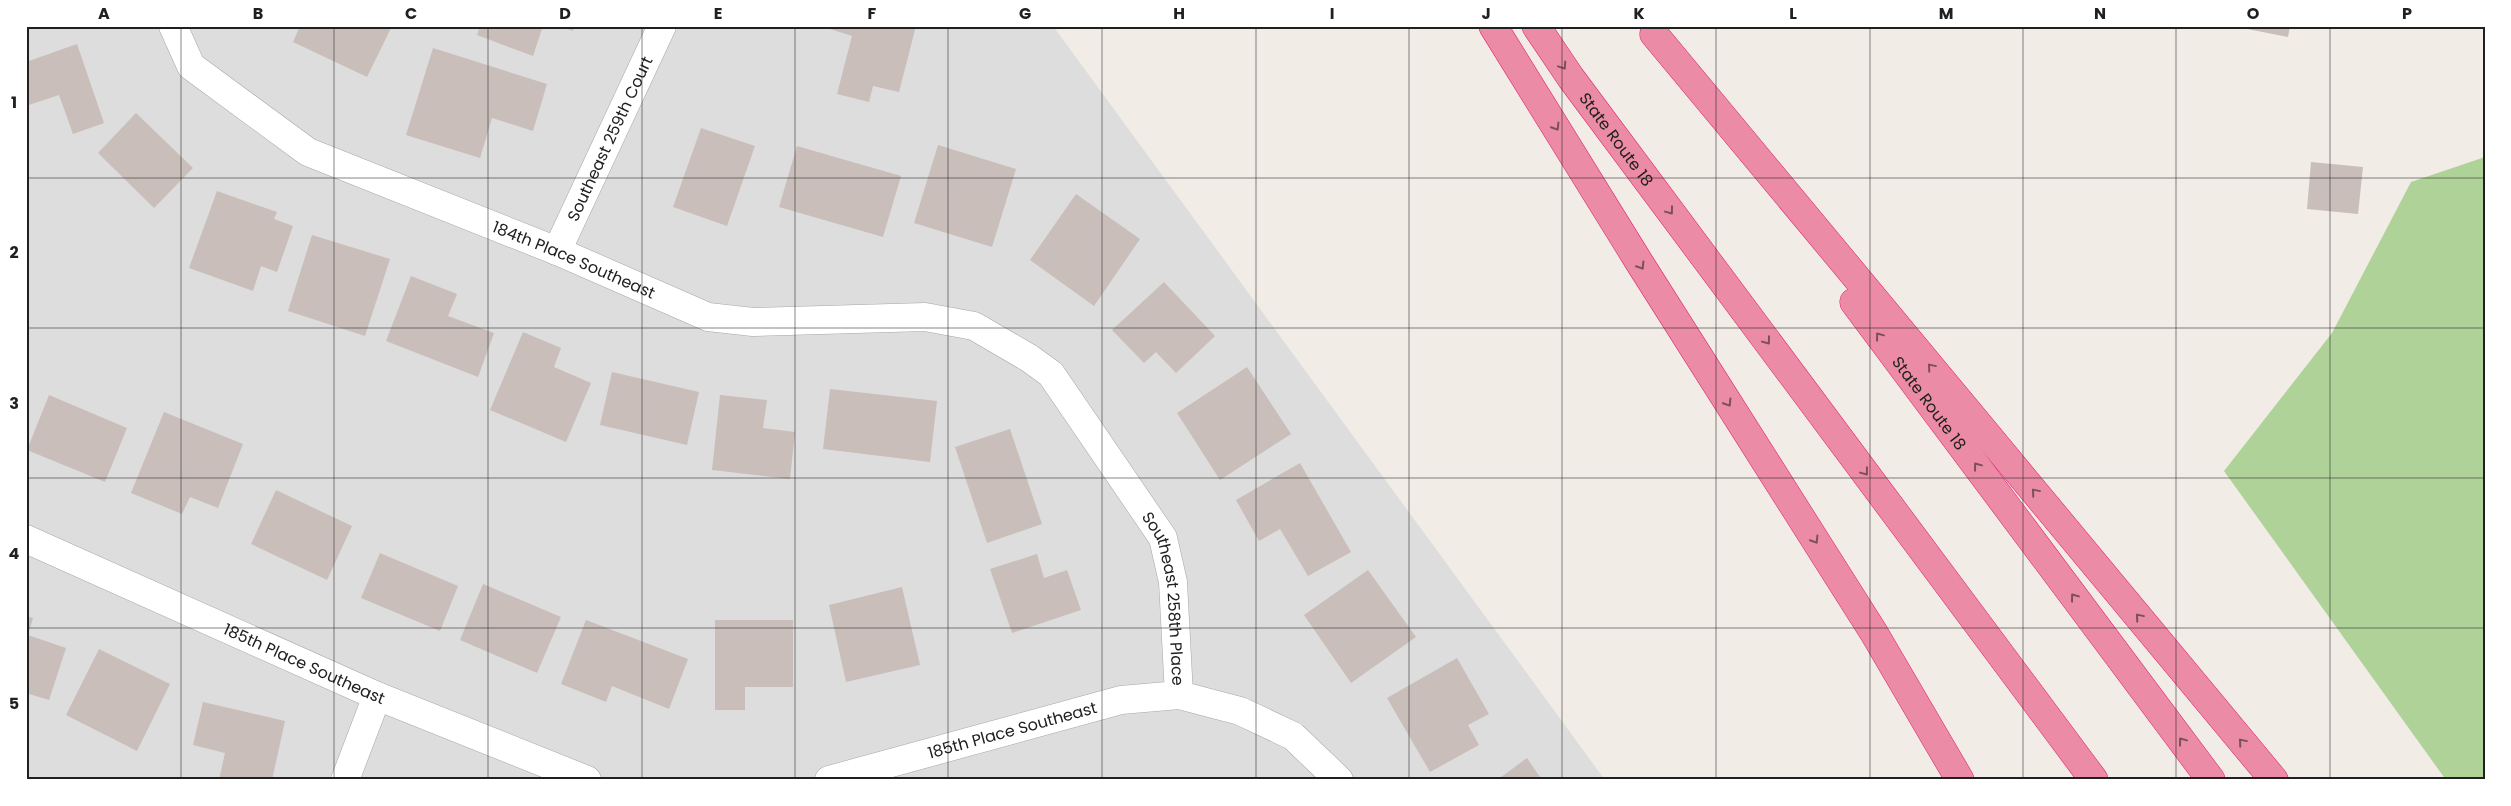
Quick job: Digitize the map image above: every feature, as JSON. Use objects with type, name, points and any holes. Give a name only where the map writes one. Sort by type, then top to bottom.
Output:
[{"type":"highway","points":[[1493,26],[1639,262],[1874,633],[1960,780]]},
{"type":"highway","name":"State Route 18","points":[[1536,26],[1571,78],[2094,780]]},
{"type":"highway","points":[[1651,30],[2274,780]]},
{"type":"highway","name":"State Route 18","points":[[1651,30],[2211,780]]},
{"type":"street","name":"184th Place Southeast","points":[[173,26],[191,66],[308,152],[557,251],[708,317],[753,322],[925,318],[974,326],[1029,358]]},
{"type":"street","name":"Southeast 259th Court","points":[[557,251],[662,26]]},
{"type":"street","name":"Southeast 258th Place","points":[[1029,358],[1051,374],[1163,538],[1173,582],[1179,695],[1240,711],[1293,736],[1339,780]]},
{"type":"street","name":"185th Place Southeast","points":[[26,539],[377,696],[587,780]]},
{"type":"street","name":"185th Place Southeast","points":[[841,778],[1121,700],[1179,695]]},
{"type":"street","points":[[345,780],[377,696]]},
{"type":"shaded area","points":[[26,26],[1053,26],[1605,780],[26,780]]},
{"type":"green space","points":[[2485,157],[2485,780],[2446,780],[2224,471],[2332,333],[2411,182]]},
{"type":"building","points":[[300,26],[388,26],[391,28],[367,77],[293,42]]},
{"type":"building","points":[[480,26],[543,26],[533,56],[477,35]]},
{"type":"building","points":[[560,26],[574,26],[573,31]]},
{"type":"building","points":[[827,26],[916,26],[899,92],[873,86],[869,102],[837,94],[852,36],[827,28]]},
{"type":"building","points":[[2232,26],[2290,26],[2288,37]]},
{"type":"building","points":[[77,44],[104,123],[73,134],[59,95],[26,106],[26,62]]},
{"type":"building","points":[[433,48],[547,84],[533,131],[492,118],[480,158],[406,135]]},
{"type":"building","points":[[136,113],[193,168],[154,208],[98,153]]},
{"type":"building","points":[[701,128],[755,146],[727,226],[673,207]]},
{"type":"building","points":[[938,145],[1016,169],[992,247],[914,223]]},
{"type":"building","points":[[797,146],[901,176],[883,237],[779,207]]},
{"type":"building","points":[[2311,162],[2363,167],[2358,214],[2307,209]]},
{"type":"building","points":[[217,191],[277,212],[274,219],[293,226],[277,272],[261,266],[253,291],[189,268]]},
{"type":"building","points":[[1076,194],[1140,239],[1094,306],[1030,260]]},
{"type":"building","points":[[312,235],[390,259],[365,336],[288,311]]},
{"type":"building","points":[[411,276],[457,294],[448,316],[494,333],[478,377],[386,341]]},
{"type":"building","points":[[1164,282],[1215,336],[1176,373],[1156,352],[1144,363],[1112,330]]},
{"type":"building","points":[[523,332],[561,348],[554,367],[591,383],[566,442],[490,410]]},
{"type":"building","points":[[1247,367],[1291,434],[1220,480],[1177,413]]},
{"type":"building","points":[[612,372],[699,392],[687,445],[600,425]]},
{"type":"building","points":[[830,389],[937,401],[930,462],[823,449]]},
{"type":"building","points":[[49,395],[127,428],[105,482],[27,450]]},
{"type":"building","points":[[720,395],[767,400],[763,428],[795,432],[790,479],[712,470]]},
{"type":"building","points":[[164,412],[243,444],[218,508],[190,497],[182,514],[131,493]]},
{"type":"building","points":[[1010,429],[1042,524],[987,543],[955,447]]},
{"type":"building","points":[[1300,463],[1351,552],[1308,576],[1280,529],[1259,541],[1236,500]]},
{"type":"building","points":[[276,490],[352,526],[327,580],[251,544]]},
{"type":"building","points":[[380,553],[458,586],[440,631],[361,598]]},
{"type":"building","points":[[1037,554],[1044,578],[1067,570],[1081,610],[1012,633],[990,569]]},
{"type":"building","points":[[1368,570],[1416,637],[1351,683],[1304,615]]},
{"type":"building","points":[[483,584],[561,617],[537,673],[460,640]]},
{"type":"building","points":[[902,587],[920,665],[846,682],[829,605]]},
{"type":"building","points":[[26,616],[33,618],[28,635],[66,648],[49,700],[26,693]]},
{"type":"building","points":[[586,620],[688,659],[669,709],[612,686],[606,702],[561,684]]},
{"type":"building","points":[[715,620],[793,620],[793,687],[745,687],[745,710],[715,710]]},
{"type":"building","points":[[99,649],[170,684],[137,751],[66,715]]},
{"type":"building","points":[[1457,658],[1489,714],[1468,725],[1479,745],[1430,772],[1387,698]]},
{"type":"building","points":[[203,702],[285,721],[272,780],[219,780],[225,753],[193,745]]},
{"type":"building","points":[[1527,758],[1542,780],[1497,780]]}]
